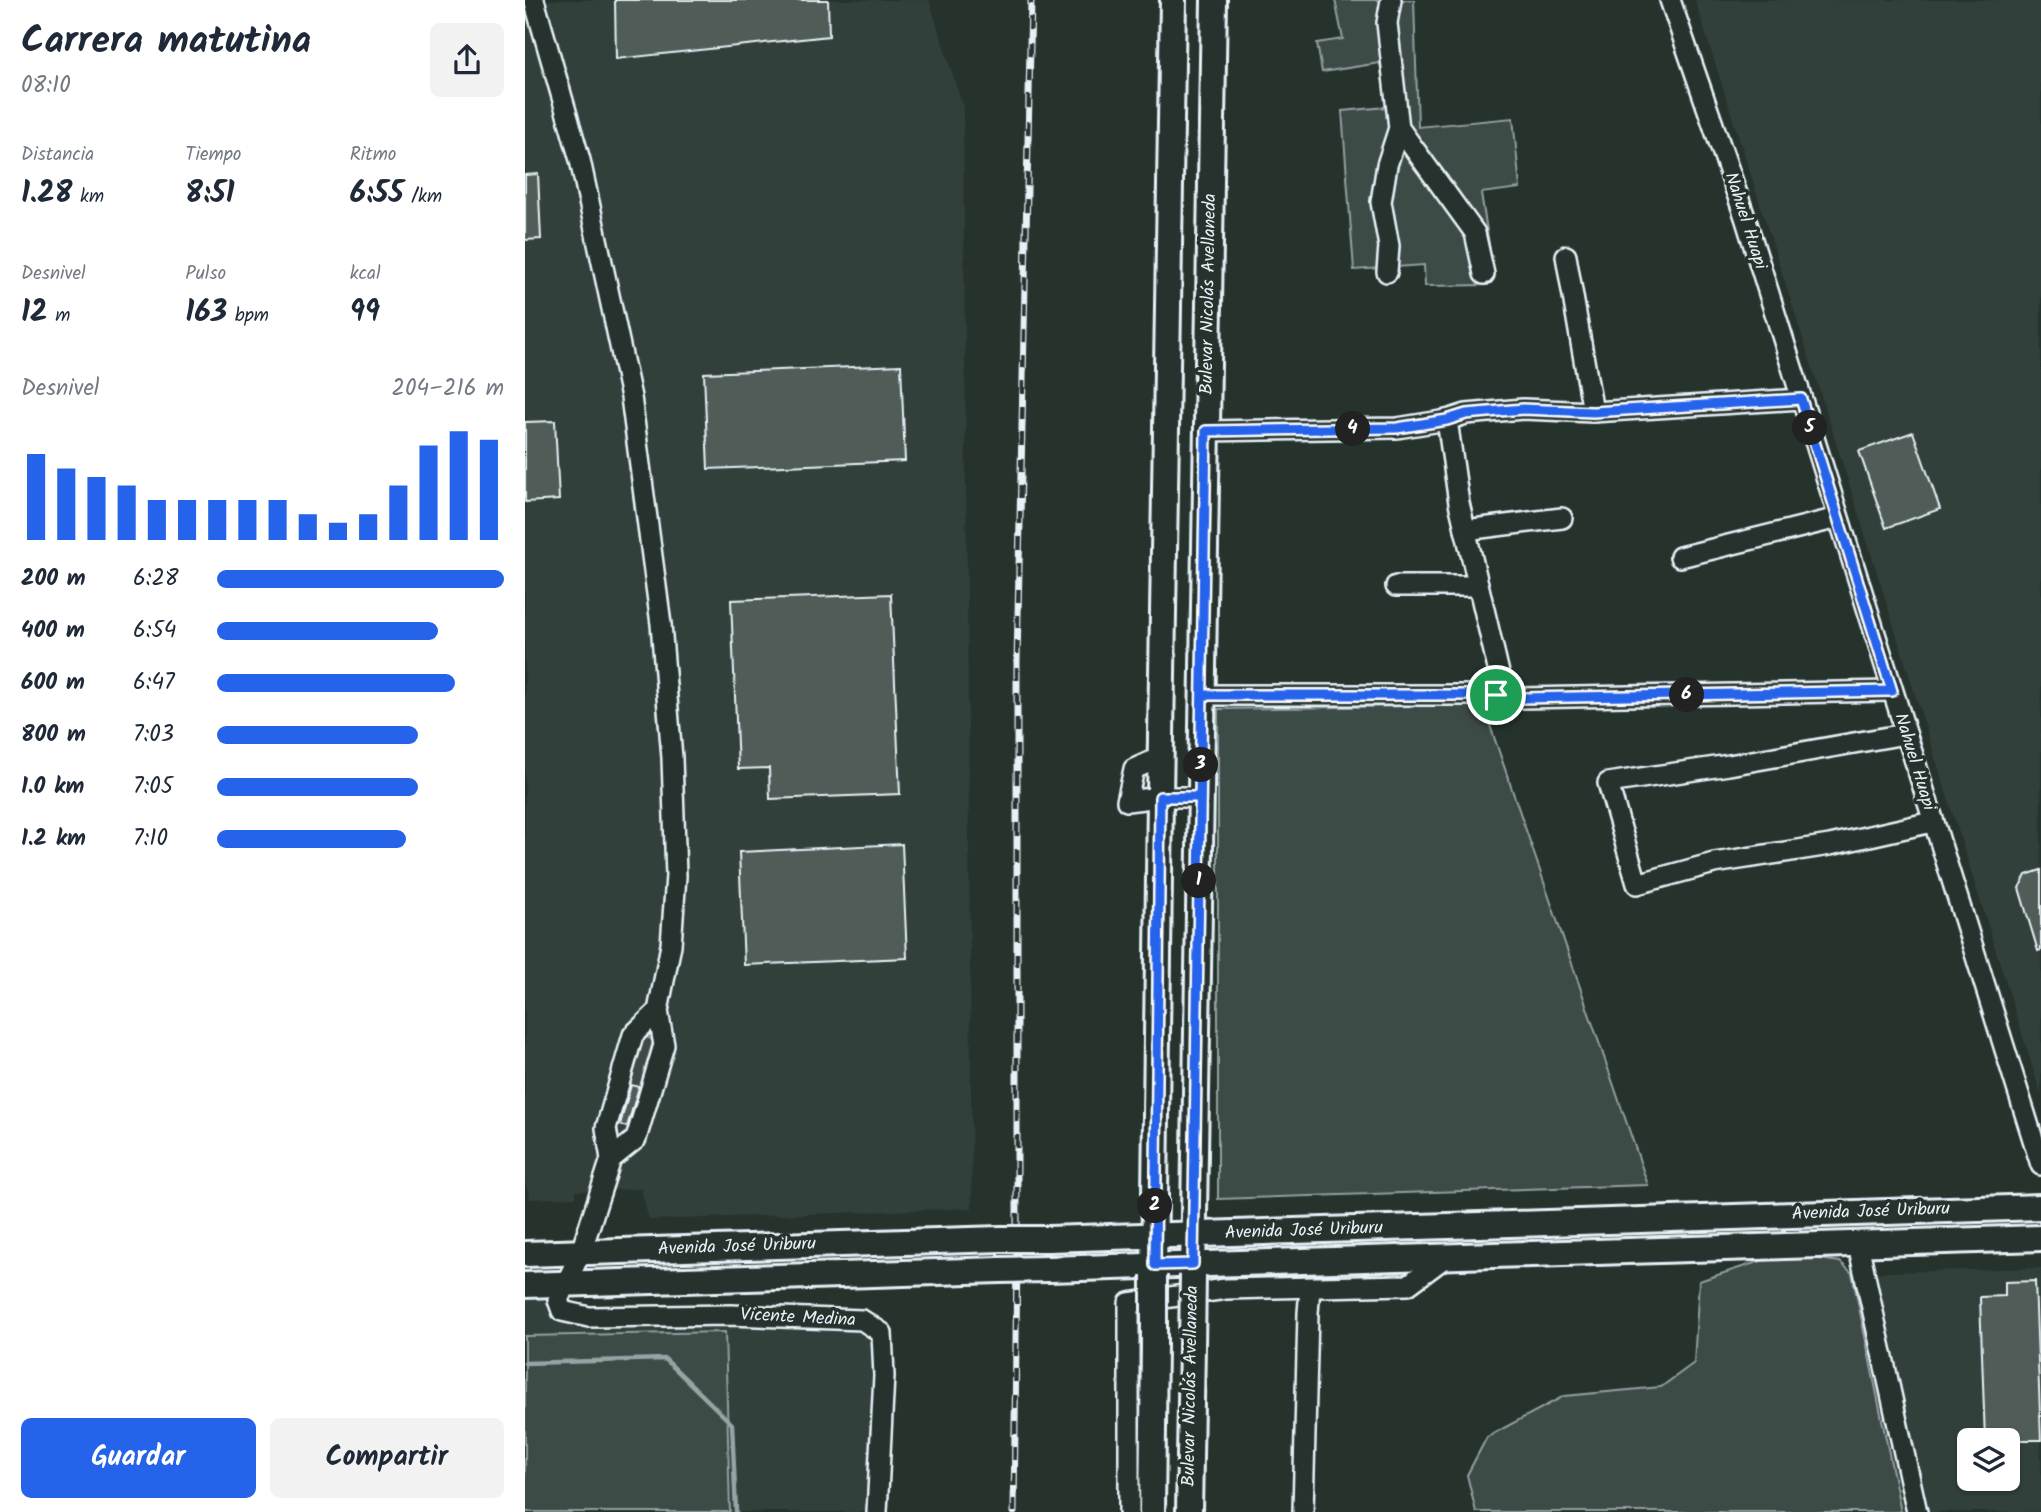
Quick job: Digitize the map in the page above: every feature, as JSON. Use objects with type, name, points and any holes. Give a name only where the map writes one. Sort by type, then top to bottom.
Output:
[{"type":"main road","points":[[1152,1512],[1173,0]]},
{"type":"main road","name":"Bulevar Nicolás Avellaneda","points":[[1189,1512],[1214,0]]},
{"type":"main road","name":"Avenida José Uriburu","points":[[525,1254],[2041,1207]]},
{"type":"main road","name":"Avenida José Uriburu","points":[[525,1285],[1000,1270],[1193,1270],[1447,1256],[2041,1238]]},
{"type":"street","points":[[534,0],[580,160],[635,424],[659,611],[672,758],[676,876],[671,945],[658,1011],[664,1045],[636,1139],[611,1158]]},
{"type":"street","points":[[1387,272],[1389,246],[1381,202],[1387,165],[1399,128],[1387,23],[1391,0]]},
{"type":"street","name":"Nahuel Huapi","points":[[1670,0],[1745,217],[2041,1165]]},
{"type":"street","points":[[1399,128],[1475,233],[1484,274]]},
{"type":"street","points":[[1566,256],[1593,412]]},
{"type":"street","points":[[1206,431],[1397,428],[1447,420],[1466,414],[1523,409],[1593,412],[1801,399]]},
{"type":"street","points":[[1447,420],[1459,503],[1499,673],[1496,695]]},
{"type":"street","points":[[1465,530],[1562,518]]},
{"type":"street","points":[[1680,557],[1838,518]]},
{"type":"street","points":[[1396,586],[1478,586]]},
{"type":"street","points":[[1202,695],[1496,695],[1521,698],[1892,691]]},
{"type":"street","points":[[1905,734],[1608,783],[1637,884],[1714,863],[1830,845],[1932,822]]},
{"type":"street","points":[[1160,797],[1200,797]]},
{"type":"street","points":[[565,1284],[581,1252],[611,1158],[606,1128],[633,1035],[658,1011]]},
{"type":"street","points":[[1857,1244],[1917,1512]]},
{"type":"street","points":[[1129,1512],[1129,1303],[1226,1289],[1408,1285],[1447,1256]]},
{"type":"street","name":"Vicente Medina","points":[[565,1284],[558,1300],[562,1311],[589,1317],[730,1315],[862,1320],[882,1333],[884,1376],[877,1512]]},
{"type":"street","points":[[1303,1512],[1310,1287]]},
{"type":"shaded area","points":[[525,0],[929,0],[963,107],[972,1208],[649,1220],[641,1189],[576,1191],[576,1197],[530,1199],[525,1181]]},
{"type":"shaded area","points":[[1335,0],[1414,0],[1418,127],[1513,118],[1520,188],[1481,193],[1493,269],[1488,285],[1425,286],[1424,265],[1354,270],[1342,111],[1387,107],[1380,63],[1322,72],[1317,43],[1343,39]]},
{"type":"shaded area","points":[[1695,0],[2041,0],[2041,1094],[1834,436]]},
{"type":"shaded area","points":[[1483,705],[1648,1185],[1218,1199],[1218,709]]},
{"type":"shaded area","points":[[648,1037],[653,1041],[640,1088],[630,1085],[644,1038]]},
{"type":"shaded area","points":[[1797,1256],[1840,1262],[1852,1273],[1901,1512],[1476,1512],[1467,1475],[1487,1437],[1564,1396],[1661,1387],[1694,1363],[1699,1281],[1764,1260]]},
{"type":"shaded area","points":[[2041,1268],[2041,1512],[1901,1512],[1852,1273]]},
{"type":"shaded area","points":[[565,1284],[562,1311],[862,1320],[882,1333],[877,1512],[525,1512],[525,1285]]},
{"type":"shaded area","points":[[725,1332],[730,1512],[525,1512],[525,1336]]},
{"type":"building","points":[[615,0],[828,0],[829,36],[616,59]]},
{"type":"building","points":[[538,174],[541,239],[525,240],[525,175]]},
{"type":"building","points":[[901,365],[905,461],[708,469],[704,373]]},
{"type":"building","points":[[555,421],[559,500],[525,502],[525,422]]},
{"type":"building","points":[[1913,432],[1940,509],[1886,528],[1859,451]]},
{"type":"building","points":[[891,594],[900,794],[770,799],[769,768],[738,769],[731,600]]},
{"type":"building","points":[[902,844],[907,958],[744,965],[739,852]]},
{"type":"building","points":[[2041,870],[2041,950],[2038,951],[2019,888],[2026,875]]},
{"type":"building","points":[[631,1085],[639,1087],[627,1127],[620,1125]]},
{"type":"building","points":[[2035,1281],[2041,1440],[2020,1440],[2020,1428],[1985,1428],[1980,1297],[2005,1296],[2005,1282]]},
{"type":"waterway","points":[[525,1363],[665,1359],[732,1424],[736,1512]]},
{"type":"railway","points":[[1014,1512],[1017,663],[1031,0]]},
{"type":"route","points":[[1801,399],[1892,691],[1521,698],[1496,695],[1202,695],[1193,1264],[1155,1265],[1160,797],[1200,797],[1206,431],[1397,428],[1447,420],[1466,414],[1523,409],[1593,412],[1801,399]]}]
